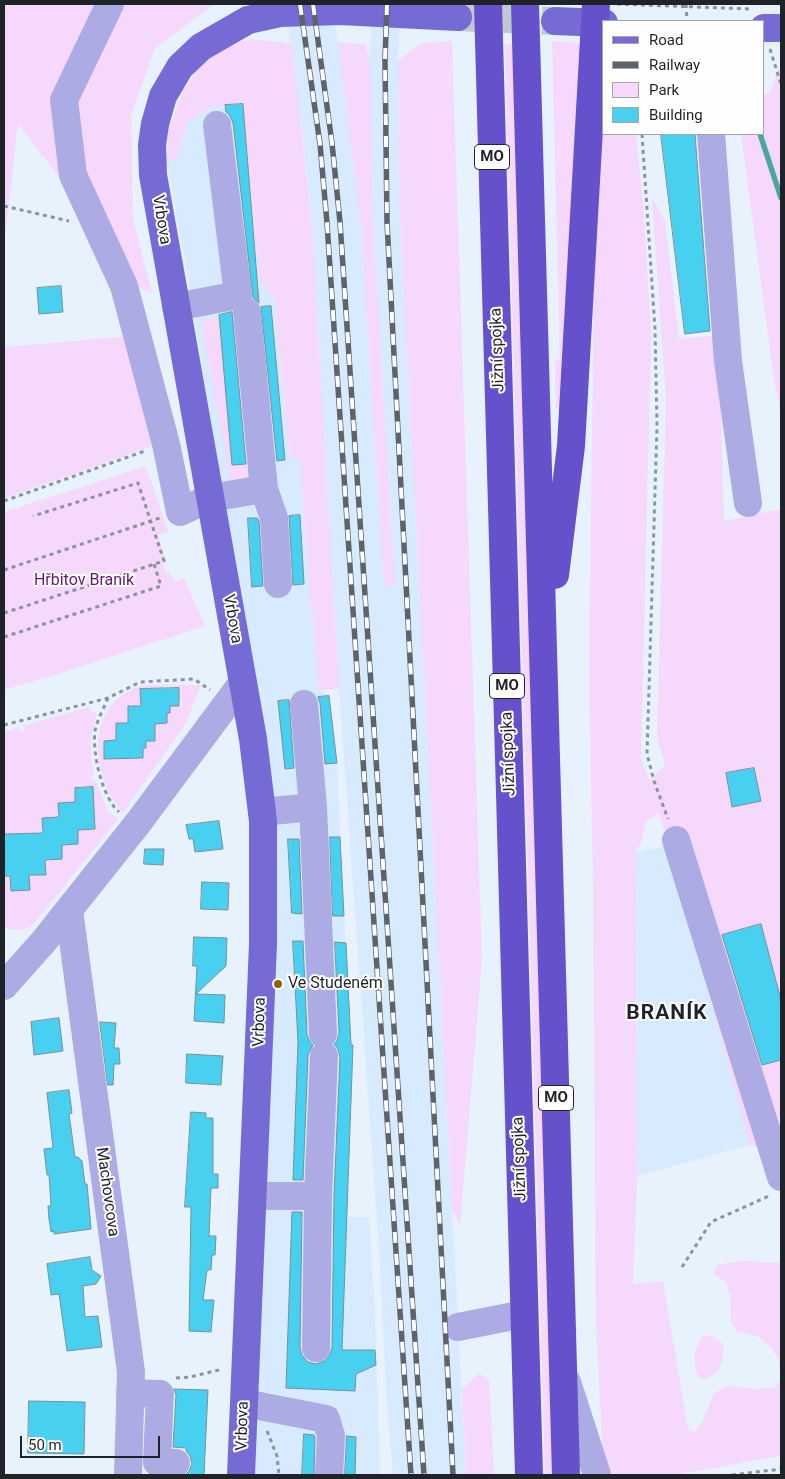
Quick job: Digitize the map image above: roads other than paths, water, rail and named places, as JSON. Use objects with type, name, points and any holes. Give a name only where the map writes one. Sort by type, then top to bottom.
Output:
[{"type":"highway","name":"Jižní spojka","points":[[488,4],[529,1475]]},
{"type":"highway","name":"MO","points":[[525,4],[566,1475]]},
{"type":"highway","points":[[544,653],[569,473],[599,35],[596,4]]},
{"type":"main road","name":"Vrbova","points":[[241,1475],[263,944],[262,812],[253,738],[235,692],[210,498],[153,175],[152,145],[154,124],[163,96],[180,67],[201,47],[248,20],[280,13],[340,11],[458,17]]},
{"type":"main road","points":[[555,21],[599,35]]},
{"type":"street","points":[[110,4],[64,100],[73,175],[124,286],[166,444],[180,512],[210,498],[264,489]]},
{"type":"street","points":[[176,308],[238,296],[217,125]]},
{"type":"street","points":[[711,135],[728,362],[748,503]]},
{"type":"street","points":[[247,312],[264,489],[274,518],[278,584]]},
{"type":"street","points":[[9,968],[44,941],[138,823],[235,692]]},
{"type":"street","points":[[304,704],[313,806],[324,1045],[318,1196],[316,1348]]},
{"type":"street","points":[[262,812],[313,806]]},
{"type":"street","points":[[676,840],[777,1186]]},
{"type":"street","name":"Machovcova","points":[[69,910],[130,1372],[128,1475]]},
{"type":"street","points":[[253,1196],[318,1196]]},
{"type":"street","points":[[458,1327],[524,1314]]},
{"type":"street","points":[[564,1373],[598,1475]]},
{"type":"street","points":[[130,1393],[160,1394],[157,1462],[176,1463]]},
{"type":"street","points":[[243,1411],[326,1419],[331,1436],[329,1475]]},
{"type":"waterway","points":[[760,135],[781,198]]},
{"type":"tunnel","points":[[458,17],[555,21]]},
{"type":"railway","points":[[300,4],[320,144],[327,223],[411,1475]]},
{"type":"railway","points":[[313,4],[332,143],[340,222],[424,1475]]},
{"type":"railway","points":[[387,4],[385,60],[387,222],[453,1475]]},
{"type":"place","name":"Ve Studeném","points":[[278,984]]},
{"type":"district","name":"BRANÍK","points":[[667,1014]]},
{"type":"park label","name":"Hřbitov Braník","points":[[84,581]]}]
